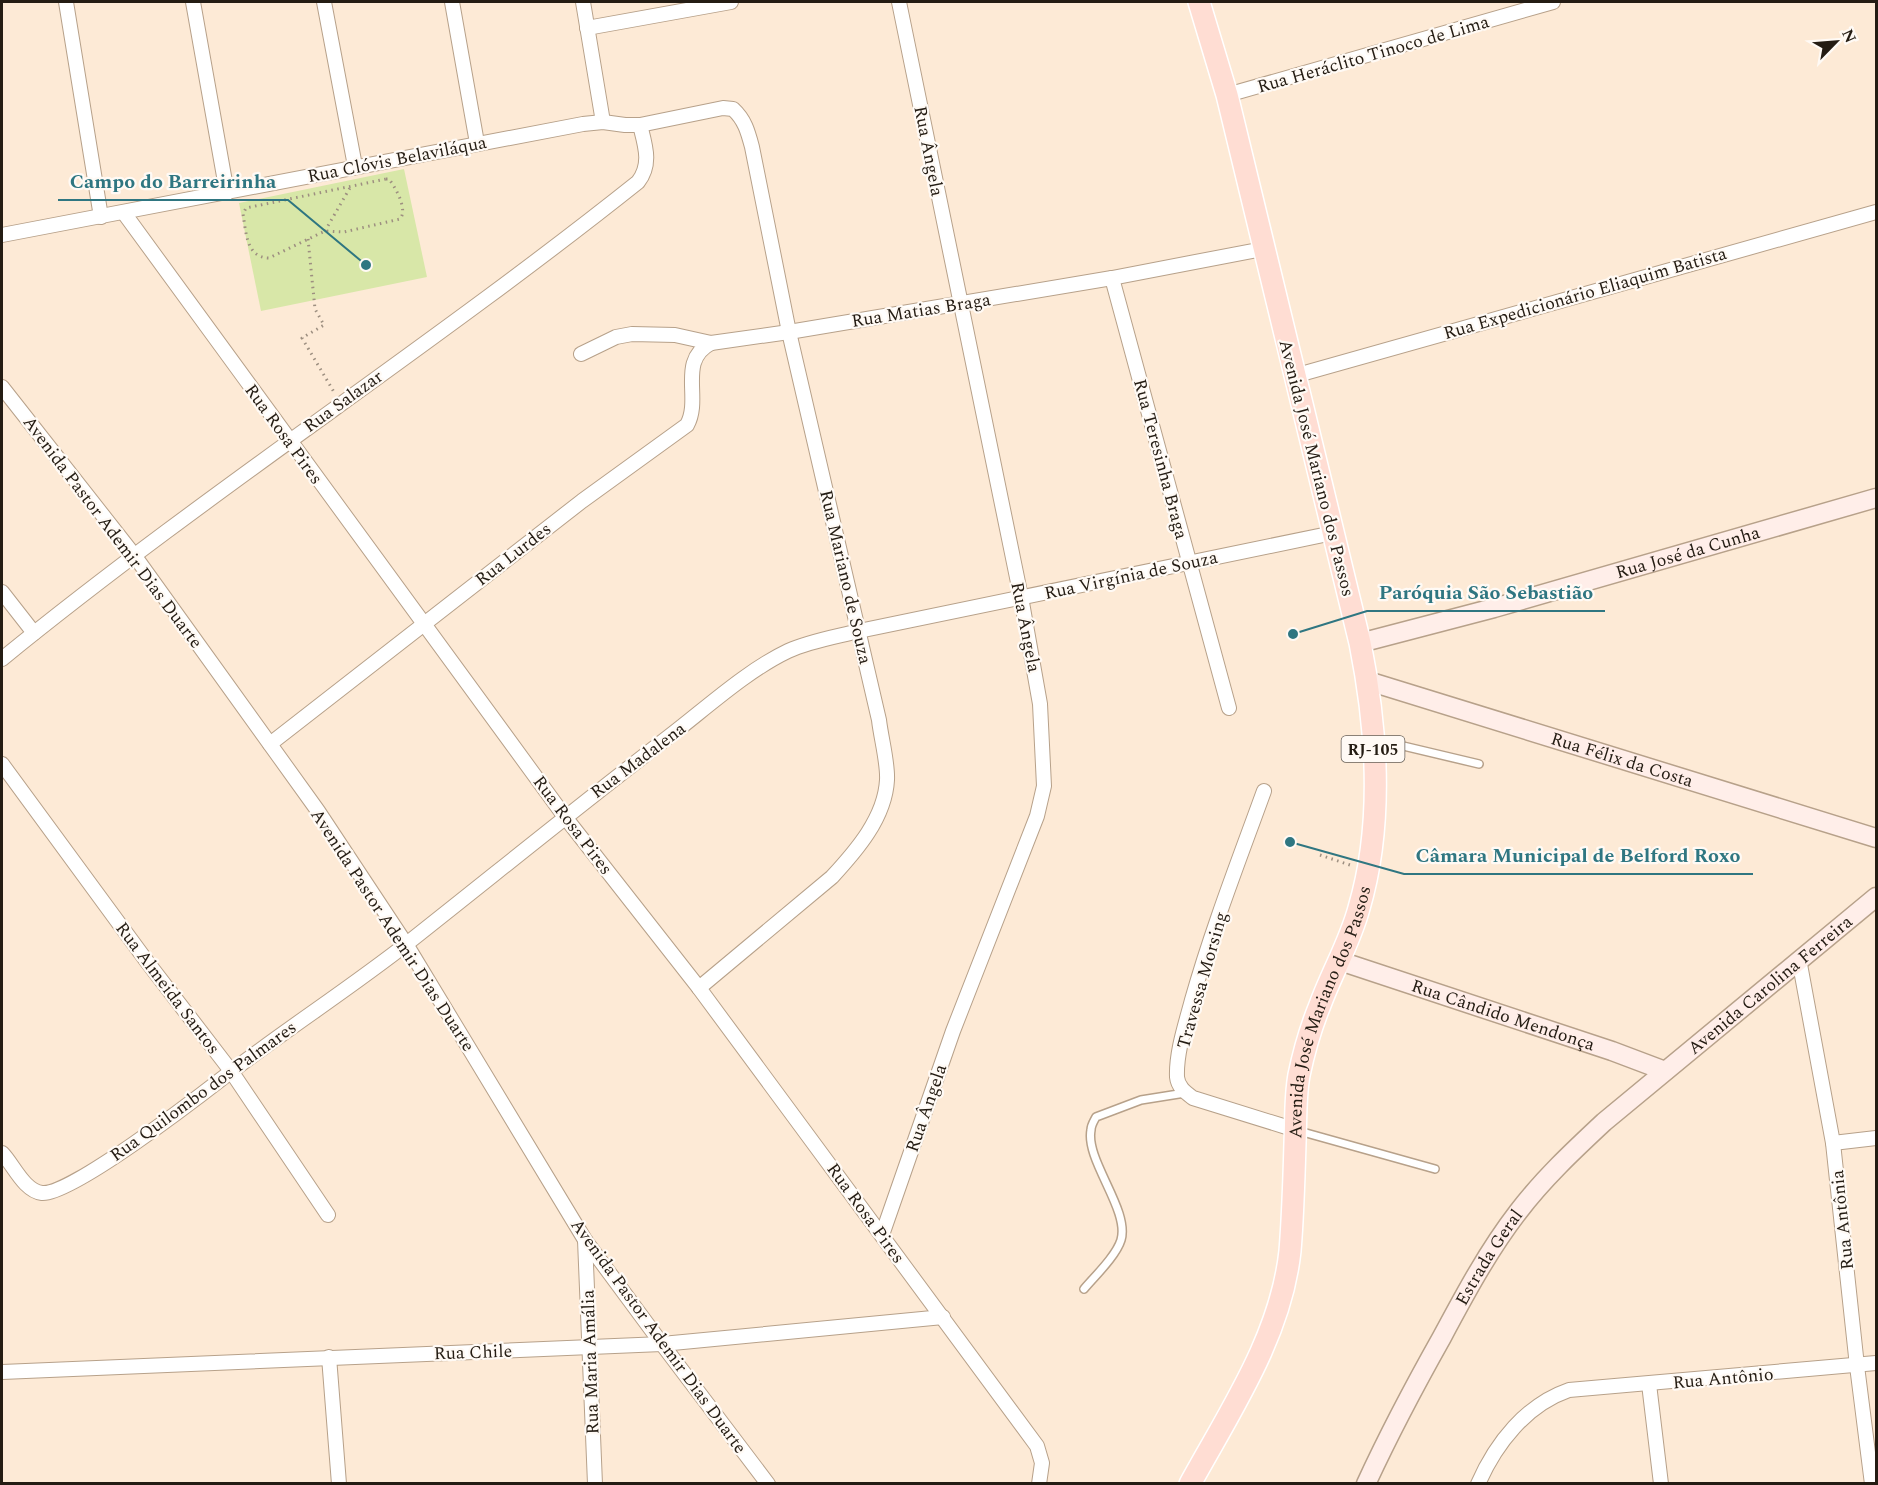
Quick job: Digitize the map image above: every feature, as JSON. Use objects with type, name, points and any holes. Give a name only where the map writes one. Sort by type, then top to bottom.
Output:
[{"type":"main road","name":"Avenida José Mariano dos Passos","points":[[1190,1484],[1258,1358],[1275,1319],[1286,1279],[1290,1253],[1296,1102],[1304,1055],[1319,1005],[1340,961],[1359,909],[1370,857],[1374,808],[1368,681],[1360,643],[1227,95],[1199,2]]},
{"type":"street","points":[[66,2],[101,217]]},
{"type":"street","points":[[193,2],[227,193]]},
{"type":"street","points":[[324,2],[355,166]]},
{"type":"street","points":[[452,2],[477,143]]},
{"type":"street","points":[[583,2],[603,122]]},
{"type":"street","points":[[587,28],[731,2]]},
{"type":"street","name":"Rua Ângela","points":[[882,1235],[953,1031],[1041,803],[1044,786],[1040,704],[1021,597],[899,2]]},
{"type":"street","name":"Rua Heráclito Tinoco de Lima","points":[[1227,95],[1553,2]]},
{"type":"street","name":"Rua Clóvis Belaviláqua","points":[[2,235],[477,143],[603,122],[640,125],[723,108]]},
{"type":"street","name":"Rua Mariano de Souza","points":[[699,988],[832,877],[850,858],[871,829],[882,804],[887,780],[879,720],[789,332],[747,129],[740,115],[733,109],[723,108]]},
{"type":"street","name":"Rua Salazar","points":[[2,659],[134,555],[511,279],[638,182],[646,168],[647,160],[640,125]]},
{"type":"street","name":"Rua Expedicionário Eliaquim Batista","points":[[1294,376],[1876,212]]},
{"type":"street","name":"Rua Rosa Pires","points":[[124,213],[565,816],[699,988],[1027,1433],[1040,1453],[1042,1463],[1039,1484]]},
{"type":"street","name":"Rua Matias Braga","points":[[581,354],[616,337],[632,334],[675,335],[711,343],[960,304],[1263,249]]},
{"type":"street","name":"Rua Teresinha Braga","points":[[1112,278],[1229,708]]},
{"type":"street","name":"Rua Lurdes","points":[[270,744],[582,501],[687,425],[692,416],[692,369],[696,355],[711,343]]},
{"type":"street","name":"Avenida Pastor Ademir Dias Duarte","points":[[2,387],[134,555],[270,744],[406,944],[585,1240],[768,1484]]},
{"type":"street","name":"Rua José da Cunha","points":[[1360,643],[1494,608],[1876,498]]},
{"type":"street","name":"Rua Virgínia de Souza","points":[[859,630],[1333,534]]},
{"type":"street","points":[[2,592],[33,633]]},
{"type":"street","name":"Rua Madalena","points":[[406,944],[565,816],[762,666],[801,646],[859,630]]},
{"type":"street","name":"Rua Félix da Costa","points":[[1368,681],[1876,838]]},
{"type":"street","name":"Rua Almeida Santos","points":[[2,764],[231,1071],[328,1215]]},
{"type":"street","name":"Travessa Morsing","points":[[1185,1093],[1177,1077],[1188,1017],[1204,959],[1264,791]]},
{"type":"street","name":"Avenida Carolina Ferreira","points":[[1665,1071],[1876,897]]},
{"type":"street","name":"Rua Quilombo dos Palmares","points":[[2,1153],[33,1190],[42,1193],[53,1192],[169,1119],[406,944]]},
{"type":"street","name":"Rua Antônia","points":[[1799,959],[1833,1143],[1872,1484]]},
{"type":"street","name":"Rua Cândido Mendonça","points":[[1340,961],[1612,1051],[1665,1071]]},
{"type":"street","name":"Estrada Geral","points":[[1366,1484],[1396,1420],[1492,1247],[1520,1210],[1567,1157],[1604,1122],[1665,1071]]},
{"type":"street","points":[[1185,1093],[1200,1101],[1296,1131]]},
{"type":"street","points":[[1833,1143],[1876,1138]]},
{"type":"street","name":"Rua Maria Amália","points":[[585,1240],[595,1484]]},
{"type":"street","name":"Rua Chile","points":[[2,1372],[662,1344],[943,1317]]},
{"type":"street","points":[[330,1357],[339,1484]]},
{"type":"street","name":"Rua Antônio","points":[[1478,1484],[1487,1463],[1528,1412],[1544,1400],[1569,1390],[1876,1363]]},
{"type":"street","points":[[1649,1384],[1661,1484]]},
{"type":"lane","points":[[1372,738],[1479,764]]},
{"type":"lane","points":[[1084,1289],[1114,1253],[1121,1240],[1121,1218],[1094,1155],[1090,1131],[1096,1117],[1141,1100],[1185,1093]]},
{"type":"lane","points":[[1296,1131],[1435,1169]]},
{"type":"path","points":[[389,179],[404,211],[403,217],[390,223],[344,232],[325,231],[269,258],[261,257],[253,252],[249,245],[244,211],[250,206],[389,179]]},
{"type":"path","points":[[325,231],[351,186]]},
{"type":"path","points":[[308,239],[315,309],[324,325],[302,338],[340,403]]},
{"type":"path","points":[[1320,855],[1355,866]]},
{"type":"green space","points":[[404,169],[427,277],[261,311],[239,203]]},
{"type":"place","name":"Campo do Barreirinha","points":[[366,265]]},
{"type":"place","name":"Paróquia São Sebastião","points":[[1293,634]]},
{"type":"place","name":"Câmara Municipal de Belford Roxo","points":[[1290,842]]}]
